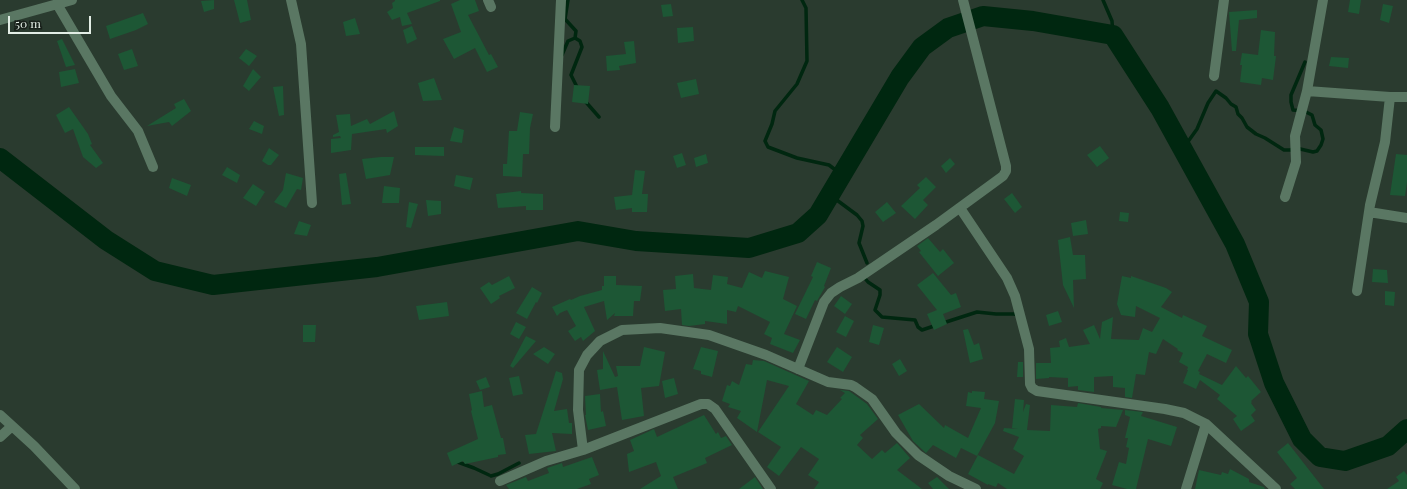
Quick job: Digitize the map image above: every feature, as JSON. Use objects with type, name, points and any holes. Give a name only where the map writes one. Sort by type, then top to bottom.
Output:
[{"type":"street","points":[[0,20],[72,0]]},
{"type":"street","points":[[291,0],[301,44],[312,203]]},
{"type":"street","points":[[555,127],[562,0]]},
{"type":"street","points":[[1214,76],[1224,0]]},
{"type":"street","points":[[1285,197],[1296,162],[1296,136],[1307,91],[1323,0]]},
{"type":"street","points":[[798,370],[824,302],[832,293],[858,278],[960,208],[1003,176],[1006,171],[974,38],[967,20],[963,1]]},
{"type":"street","points":[[57,4],[111,96],[138,131],[153,167]]},
{"type":"street","points":[[1307,91],[1407,97]]},
{"type":"street","points":[[1357,291],[1369,212],[1385,142],[1390,97]]},
{"type":"street","points":[[960,208],[1007,278],[1015,296],[1028,349],[1030,384],[1032,388],[1037,391],[1184,413],[1206,424],[1276,489]]},
{"type":"street","points":[[1369,212],[1407,218]]},
{"type":"street","points":[[583,450],[578,410],[579,370],[587,355],[600,341],[622,330],[660,328],[709,335],[766,355],[828,382],[851,385],[872,399],[896,434],[918,455],[949,476],[976,489]]},
{"type":"street","points":[[500,481],[546,462],[583,450],[701,404],[708,404],[715,409],[771,489]]},
{"type":"street","points":[[0,415],[34,446],[75,489]]},
{"type":"street","points":[[1186,489],[1206,424]]},
{"type":"street","points":[[0,437],[12,426]]},
{"type":"building","points":[[214,0],[214,9],[204,12],[201,1]]},
{"type":"building","points":[[234,0],[247,0],[251,20],[240,23]]},
{"type":"building","points":[[395,0],[440,1],[407,13],[412,24],[402,26],[400,17],[392,20],[387,12],[393,8],[392,3]]},
{"type":"building","points":[[460,0],[475,0],[479,11],[468,15],[489,55],[491,54],[498,67],[487,72],[475,48],[454,59],[443,39],[461,32],[451,4]]},
{"type":"building","points":[[1350,0],[1361,0],[1359,14],[1348,12]]},
{"type":"building","points":[[671,4],[673,16],[663,17],[661,5]]},
{"type":"building","points":[[1383,4],[1393,6],[1389,23],[1380,20]]},
{"type":"building","points":[[1257,10],[1257,18],[1239,20],[1236,51],[1232,51],[1229,12]]},
{"type":"building","points":[[143,13],[148,24],[110,39],[106,26]]},
{"type":"building","points":[[355,18],[360,34],[346,36],[343,22]]},
{"type":"building","points":[[412,26],[417,39],[407,44],[403,30]]},
{"type":"building","points":[[693,27],[694,41],[678,43],[677,28]]},
{"type":"building","points":[[1261,30],[1275,32],[1274,56],[1276,56],[1273,80],[1262,78],[1261,85],[1240,82],[1242,53],[1258,55]]},
{"type":"building","points":[[62,39],[75,65],[66,67],[57,41]]},
{"type":"building","points":[[634,41],[636,63],[619,66],[620,70],[607,71],[606,56],[626,54],[624,42]]},
{"type":"building","points":[[132,49],[138,66],[124,70],[118,54]]},
{"type":"building","points":[[246,49],[257,56],[249,66],[239,58]]},
{"type":"building","points":[[1331,57],[1349,58],[1348,68],[1329,66]]},
{"type":"building","points":[[75,69],[79,83],[61,87],[59,72]]},
{"type":"building","points":[[253,69],[261,77],[249,91],[243,86]]},
{"type":"building","points":[[434,78],[442,100],[423,101],[418,83]]},
{"type":"building","points":[[696,79],[699,94],[681,98],[677,83]]},
{"type":"building","points":[[574,85],[590,86],[588,104],[572,102]]},
{"type":"building","points":[[283,86],[284,115],[279,116],[273,87]]},
{"type":"building","points":[[184,99],[191,111],[172,126],[169,122],[147,126],[176,108],[174,104]]},
{"type":"building","points":[[69,107],[88,134],[92,144],[90,145],[103,163],[96,168],[83,157],[73,129],[65,133],[56,115]]},
{"type":"building","points":[[394,111],[398,126],[387,133],[386,129],[352,134],[351,150],[331,153],[331,139],[341,138],[340,136],[333,137],[333,135],[339,132],[336,115],[350,114],[351,126],[367,119],[370,124]]},
{"type":"building","points":[[520,112],[533,114],[530,128],[529,154],[523,154],[522,177],[503,176],[503,164],[507,164],[509,131],[517,131]]},
{"type":"building","points":[[254,121],[264,126],[262,134],[249,129]]},
{"type":"building","points":[[454,127],[464,130],[462,143],[450,141]]},
{"type":"building","points":[[1100,146],[1109,158],[1097,167],[1087,155]]},
{"type":"building","points":[[415,147],[444,147],[444,156],[415,155]]},
{"type":"building","points":[[269,148],[279,155],[271,165],[268,165],[262,161]]},
{"type":"building","points":[[682,153],[686,165],[677,168],[673,156]]},
{"type":"building","points":[[706,154],[708,163],[696,167],[694,158]]},
{"type":"building","points":[[1396,154],[1407,155],[1407,182],[1405,196],[1390,195]]},
{"type":"building","points":[[394,157],[390,175],[366,179],[362,159]]},
{"type":"building","points":[[950,158],[955,164],[946,173],[941,166]]},
{"type":"building","points":[[227,167],[240,175],[237,183],[222,175]]},
{"type":"building","points":[[635,170],[645,171],[642,194],[648,194],[647,212],[632,212],[632,208],[616,210],[614,197],[632,195]]},
{"type":"building","points":[[286,173],[303,178],[301,190],[297,189],[286,208],[274,202],[283,190]]},
{"type":"building","points":[[346,173],[351,204],[342,205],[339,174]]},
{"type":"building","points":[[456,175],[473,178],[470,190],[454,186]]},
{"type":"building","points":[[926,177],[936,187],[923,200],[928,205],[915,219],[901,206],[920,188],[917,185]]},
{"type":"building","points":[[172,178],[191,185],[187,196],[169,188]]},
{"type":"building","points":[[253,184],[265,192],[256,206],[243,198]]},
{"type":"building","points":[[384,186],[400,188],[399,203],[382,203]]},
{"type":"building","points":[[521,191],[521,193],[543,194],[543,210],[526,210],[526,206],[498,208],[496,194]]},
{"type":"building","points":[[1012,193],[1022,207],[1015,213],[1004,199]]},
{"type":"building","points":[[426,200],[441,201],[441,214],[428,216]]},
{"type":"building","points":[[409,202],[418,204],[411,228],[406,227]]},
{"type":"building","points":[[887,202],[896,213],[883,222],[875,212]]},
{"type":"building","points":[[1120,212],[1129,213],[1128,222],[1119,221]]},
{"type":"building","points":[[1086,220],[1088,234],[1073,236],[1071,223]]},
{"type":"building","points":[[299,221],[311,225],[307,236],[294,234]]},
{"type":"building","points":[[1070,237],[1073,255],[1085,255],[1086,279],[1073,280],[1074,308],[1063,285],[1058,240]]},
{"type":"building","points":[[928,238],[940,252],[943,249],[954,263],[938,276],[919,252],[921,251],[917,246]]},
{"type":"building","points":[[817,262],[831,268],[824,286],[825,287],[817,301],[815,300],[806,319],[795,314],[813,277],[811,276]]},
{"type":"building","points":[[1373,269],[1387,270],[1388,283],[1372,282]]},
{"type":"building","points":[[765,271],[789,277],[783,299],[797,306],[784,334],[800,340],[793,353],[770,344],[772,338],[764,334],[770,322],[738,306],[736,312],[727,310],[727,324],[705,321],[705,324],[689,326],[682,325],[681,309],[665,311],[663,290],[676,289],[675,276],[693,274],[694,288],[711,290],[713,275],[728,277],[727,284],[742,288],[749,272],[762,278]]},
{"type":"building","points":[[933,273],[951,295],[956,293],[961,307],[943,314],[947,324],[934,330],[927,314],[937,310],[917,285]]},
{"type":"building","points":[[509,276],[515,288],[499,296],[500,298],[491,304],[480,288],[489,282],[492,285]]},
{"type":"building","points":[[604,276],[616,276],[616,285],[642,286],[640,301],[634,301],[633,316],[614,316],[615,313],[607,320],[604,301],[584,307],[595,331],[583,341],[581,337],[575,341],[568,331],[576,326],[567,310],[557,316],[552,307],[570,299],[571,300],[602,290],[602,286],[604,286]]},
{"type":"building","points":[[1122,276],[1131,278],[1131,276],[1166,288],[1172,292],[1161,307],[1182,318],[1183,315],[1207,326],[1202,336],[1232,350],[1226,363],[1207,354],[1198,371],[1200,372],[1199,374],[1222,385],[1236,366],[1246,378],[1248,376],[1261,392],[1251,401],[1256,410],[1251,415],[1255,421],[1241,431],[1233,419],[1237,416],[1217,399],[1220,395],[1200,380],[1196,389],[1183,383],[1188,367],[1179,362],[1183,353],[1163,339],[1156,354],[1149,352],[1145,375],[1136,374],[1132,398],[1125,397],[1125,388],[1113,387],[1113,376],[1094,377],[1094,392],[1078,390],[1078,386],[1068,387],[1068,378],[1049,377],[1036,379],[1036,363],[1051,363],[1050,348],[1060,347],[1059,341],[1066,338],[1069,347],[1090,344],[1083,330],[1094,325],[1100,339],[1102,322],[1113,317],[1111,339],[1139,340],[1143,328],[1152,332],[1160,318],[1136,306],[1135,317],[1121,315],[1117,304]]},
{"type":"building","points":[[532,287],[542,293],[527,319],[516,313]]},
{"type":"building","points":[[1385,291],[1395,292],[1394,306],[1385,305]]},
{"type":"building","points":[[841,296],[852,304],[845,314],[834,306]]},
{"type":"building","points":[[447,302],[449,316],[419,320],[416,306]]},
{"type":"building","points":[[1058,311],[1062,322],[1049,326],[1046,315]]},
{"type":"building","points":[[845,316],[854,321],[846,337],[836,332]]},
{"type":"building","points":[[516,322],[526,327],[519,339],[510,334]]},
{"type":"building","points":[[303,325],[316,325],[315,342],[303,342]]},
{"type":"building","points":[[873,325],[884,328],[879,345],[869,342]]},
{"type":"building","points":[[968,329],[974,345],[979,343],[983,359],[970,363],[963,330]]},
{"type":"building","points":[[526,336],[536,341],[513,368],[510,366]]},
{"type":"building","points":[[544,347],[555,354],[548,364],[533,354]]},
{"type":"building","points":[[644,347],[665,352],[659,386],[641,388],[644,416],[622,420],[617,387],[600,390],[597,370],[603,369],[603,351],[615,377],[618,376],[616,366],[640,366]]},
{"type":"building","points":[[701,347],[718,351],[712,377],[701,374],[701,371],[693,369]]},
{"type":"building","points":[[837,347],[852,357],[843,372],[827,362]]},
{"type":"building","points":[[900,359],[907,371],[899,376],[892,364]]},
{"type":"building","points":[[753,360],[764,361],[809,381],[796,404],[813,415],[816,410],[827,415],[842,399],[840,398],[845,393],[840,390],[849,391],[867,404],[878,419],[860,435],[863,438],[857,445],[872,459],[882,450],[885,453],[897,443],[910,458],[897,470],[922,489],[814,489],[819,482],[808,475],[819,459],[801,447],[779,476],[767,467],[781,447],[758,432],[789,386],[767,380],[757,432],[737,418],[741,411],[728,407],[730,404],[722,401],[727,385],[730,386],[732,381],[739,385],[746,364],[752,365]]},
{"type":"building","points":[[1018,362],[1023,362],[1023,377],[1017,377]]},
{"type":"building","points":[[556,371],[562,373],[563,379],[554,411],[567,409],[569,423],[572,423],[572,434],[552,433],[556,451],[529,454],[525,435],[536,434]]},
{"type":"building","points":[[519,376],[523,394],[513,396],[509,378]]},
{"type":"building","points":[[486,377],[490,387],[480,390],[476,381]]},
{"type":"building","points":[[674,378],[678,394],[665,398],[662,381]]},
{"type":"building","points":[[482,391],[484,407],[492,405],[501,438],[503,438],[506,454],[465,464],[463,461],[452,466],[447,453],[478,439],[471,411],[469,394]]},
{"type":"building","points":[[972,391],[985,392],[984,399],[999,401],[995,423],[977,456],[961,448],[956,458],[933,445],[926,453],[913,441],[898,415],[919,404],[944,428],[945,425],[968,438],[981,408],[966,406],[968,392],[972,393]]},
{"type":"building","points":[[600,394],[601,412],[603,411],[606,426],[588,430],[585,415],[585,396]]},
{"type":"building","points":[[1015,399],[1024,400],[1023,412],[1026,404],[1030,405],[1027,430],[1050,431],[1051,405],[1077,407],[1078,403],[1101,408],[1123,410],[1116,427],[1101,426],[1101,428],[1098,429],[1100,449],[1107,451],[1096,479],[1103,483],[1100,489],[1007,489],[998,483],[996,487],[988,485],[968,474],[978,455],[1014,474],[1024,456],[1013,449],[1019,437],[1003,431],[1004,428],[1018,429],[1012,428]]},
{"type":"building","points":[[1125,410],[1143,412],[1141,416],[1177,427],[1171,446],[1148,439],[1136,489],[1127,489],[1112,485],[1119,462],[1126,464],[1129,448],[1126,447],[1128,438],[1125,438],[1130,417],[1125,415]]},
{"type":"building","points":[[704,415],[716,434],[718,432],[721,438],[726,436],[732,445],[705,458],[707,463],[673,477],[678,489],[640,489],[661,476],[656,462],[629,472],[627,454],[634,451],[630,440],[654,429],[657,437]]},
{"type":"building","points":[[1288,443],[1324,489],[1295,489],[1290,484],[1297,478],[1277,452]]},
{"type":"building","points":[[592,457],[599,475],[589,479],[591,484],[577,489],[509,489],[506,485],[526,477],[528,481],[549,473],[547,468],[562,463],[563,467]]},
{"type":"building","points":[[1230,469],[1249,479],[1249,482],[1264,487],[1265,489],[1195,489],[1199,470],[1221,475],[1222,472],[1228,474]]},
{"type":"building","points":[[1404,471],[1407,475],[1407,489],[1387,489],[1399,481],[1396,477]]},
{"type":"building","points":[[755,477],[763,489],[739,489]]},
{"type":"building","points":[[937,477],[949,489],[933,489],[928,483]]},
{"type":"waterway","points":[[562,55],[568,41],[575,38],[576,31],[565,19],[568,0]]},
{"type":"waterway","points":[[802,0],[806,8],[807,61],[797,84],[775,111],[772,124],[765,141],[768,147],[797,158],[829,165],[842,175]]},
{"type":"waterway","points":[[1103,0],[1112,21],[1113,35]]},
{"type":"waterway","points":[[0,158],[106,240],[155,271],[213,285],[377,267],[578,231],[636,241],[749,248],[798,233],[818,215],[900,77],[922,47],[948,28],[983,16],[1033,21],[1113,35],[1160,108],[1235,244],[1259,302],[1258,334],[1274,383],[1302,439],[1320,457],[1345,461],[1388,446],[1407,429]]},
{"type":"waterway","points":[[575,38],[580,41],[582,47],[571,75],[578,89]]},
{"type":"waterway","points":[[1182,150],[1197,129],[1208,103],[1216,91],[1236,107],[1238,114],[1247,127],[1256,134],[1284,150],[1296,148],[1313,152],[1317,151],[1323,139],[1321,130],[1315,125],[1312,115],[1304,111],[1293,110],[1291,102],[1291,95],[1305,62]]},
{"type":"waterway","points":[[585,101],[599,117]]},
{"type":"waterway","points":[[830,195],[857,215],[862,221],[863,226],[859,243],[867,263]]},
{"type":"waterway","points":[[863,276],[868,282],[880,290],[880,295],[875,310],[882,317],[915,320],[918,327],[922,330],[937,325]]},
{"type":"waterway","points":[[943,323],[977,312],[1018,315]]},
{"type":"waterway","points":[[455,461],[489,475]]},
{"type":"waterway","points":[[491,476],[519,463]]}]
